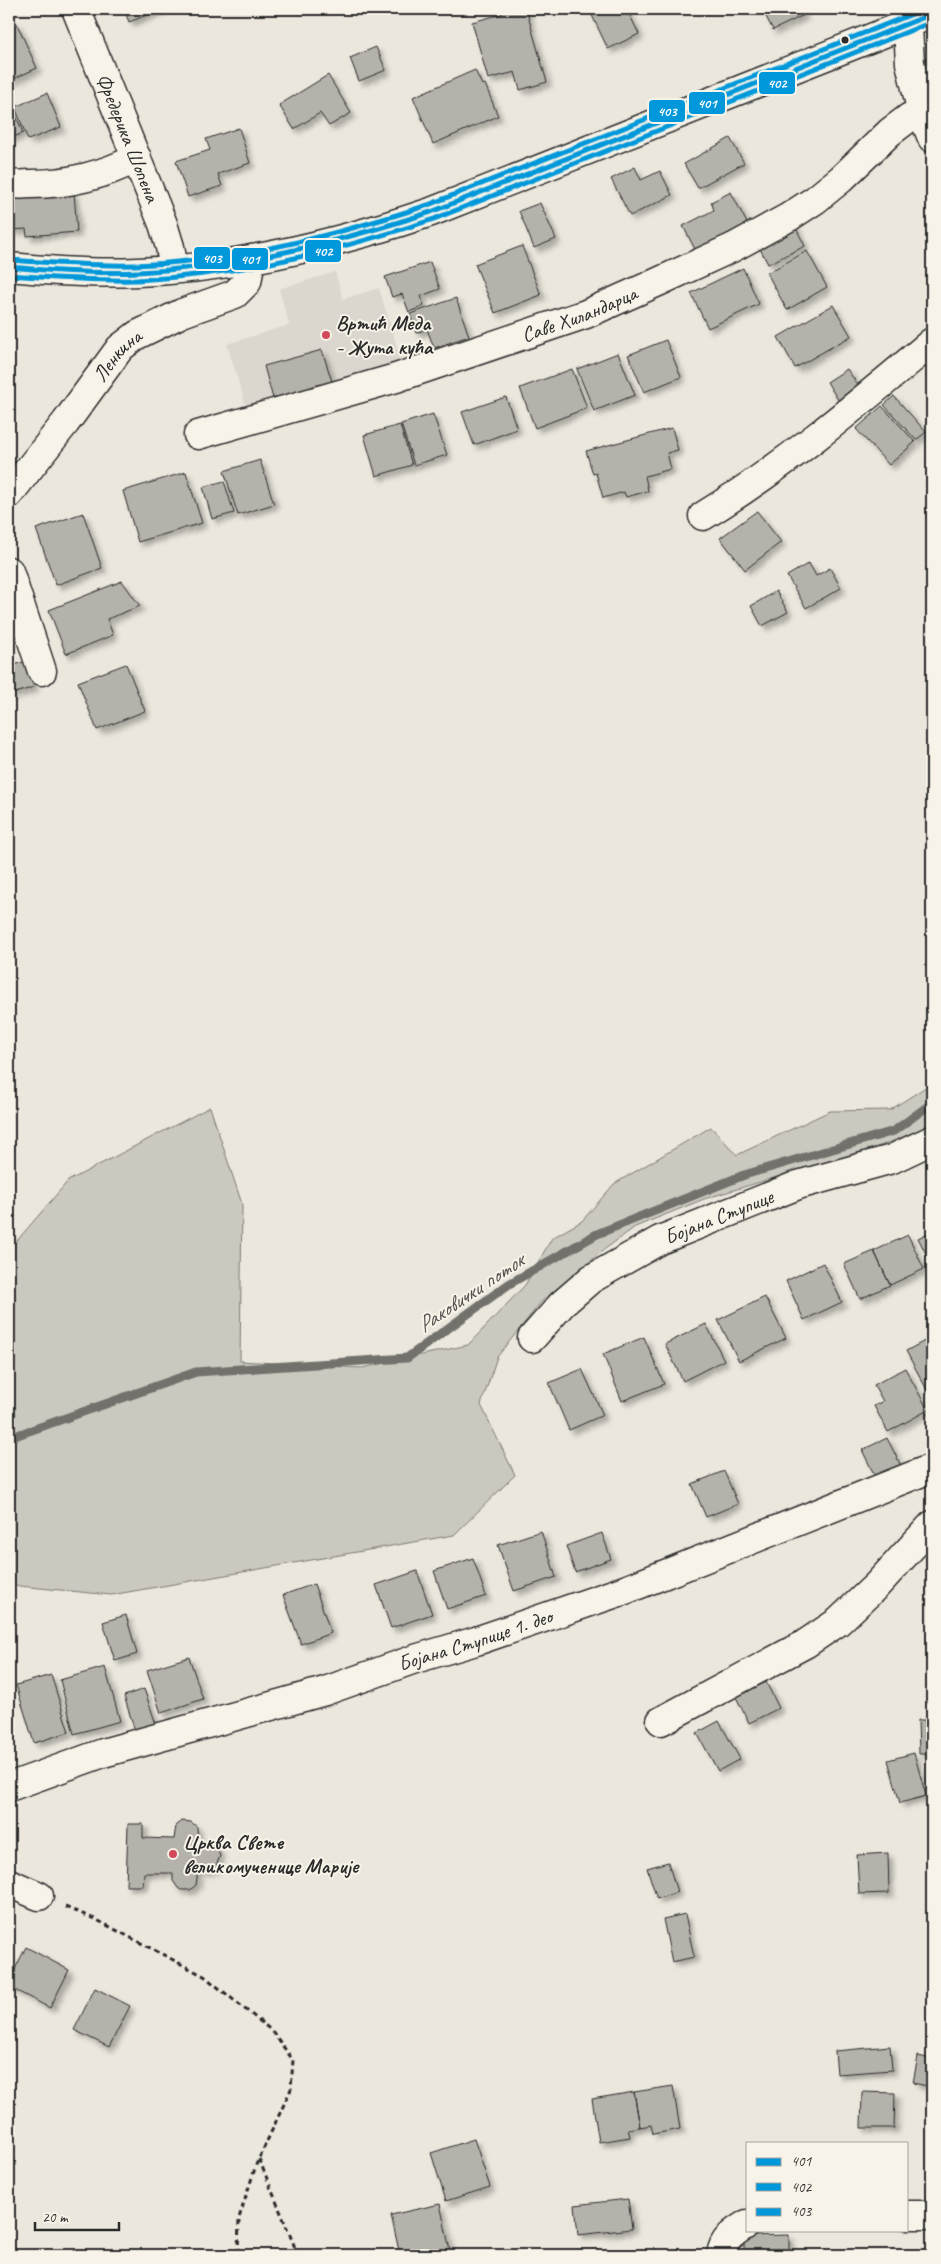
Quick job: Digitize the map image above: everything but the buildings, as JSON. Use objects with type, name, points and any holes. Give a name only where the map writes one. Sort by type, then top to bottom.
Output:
[{"type":"street","name":"Фредерика Шопена","points":[[76,9],[163,224],[174,269]]},
{"type":"street","points":[[9,267],[110,273],[174,269],[280,255],[364,234],[431,212],[916,16],[910,63],[922,113],[932,138]]},
{"type":"street","name":"Саве Хиландарца","points":[[198,435],[396,378],[586,314],[658,282],[734,247],[802,209],[841,179],[890,132],[910,117],[922,113]]},
{"type":"street","points":[[9,183],[43,184],[96,176],[137,158]]},
{"type":"street","name":"Ленкина","points":[[9,494],[66,422],[120,348],[137,335],[175,317],[235,294],[247,282],[251,259]]},
{"type":"street","points":[[703,516],[742,493],[803,449],[932,342]]},
{"type":"street","points":[[9,571],[42,671]]},
{"type":"street","name":"Бојана Ступице","points":[[532,1338],[562,1304],[591,1279],[660,1240],[798,1184],[892,1159],[932,1140]]},
{"type":"street","name":"Бојана Ступице 1. део","points":[[9,1786],[103,1753],[325,1691],[415,1659],[476,1641],[625,1590],[932,1468]]},
{"type":"street","points":[[661,1721],[805,1644],[838,1622],[877,1585],[932,1525]]},
{"type":"street","points":[[9,1883],[39,1896]]},
{"type":"street","points":[[908,2215],[932,2215]]},
{"type":"street","points":[[721,2255],[726,2240],[735,2231],[746,2225]]},
{"type":"path","points":[[39,1896],[96,1920],[204,1976],[272,2031],[293,2060],[291,2089],[259,2158],[239,2218],[238,2255]]},
{"type":"path","points":[[259,2158],[298,2255]]},
{"type":"shaded area","name":"Вртић Меда - Жута кућа","points":[[335,272],[343,299],[379,288],[403,366],[248,413],[227,344],[289,325],[279,289]]},
{"type":"shaded area","points":[[932,1083],[932,1124],[886,1144],[704,1199],[635,1227],[605,1249],[541,1302],[497,1357],[481,1405],[515,1475],[454,1535],[111,1595],[9,1585],[9,1250],[68,1181],[210,1107],[242,1204],[240,1361],[362,1368],[468,1345],[525,1285],[552,1238],[582,1221],[614,1184],[711,1127],[737,1155],[830,1111],[890,1110]]},
{"type":"waterway","name":"Раковички поток","points":[[9,1438],[196,1372],[407,1358],[509,1284],[597,1234],[744,1175],[894,1131],[932,1103]]},
{"type":"transit line","name":"403","points":[[10,260],[104,265],[173,263],[247,252],[320,237],[428,205],[925,9]]},
{"type":"transit line","name":"401","points":[[9,267],[106,273],[176,269],[250,259],[359,234],[431,212],[932,14]]},
{"type":"transit line","name":"402","points":[[9,275],[137,280],[213,273],[287,260],[398,231],[434,219],[932,22]]},
{"type":"place","name":"Вртић Меда - Жута кућа","points":[[326,335]]},
{"type":"place","name":"Црква Свете великомученице Марије","points":[[173,1854]]}]
